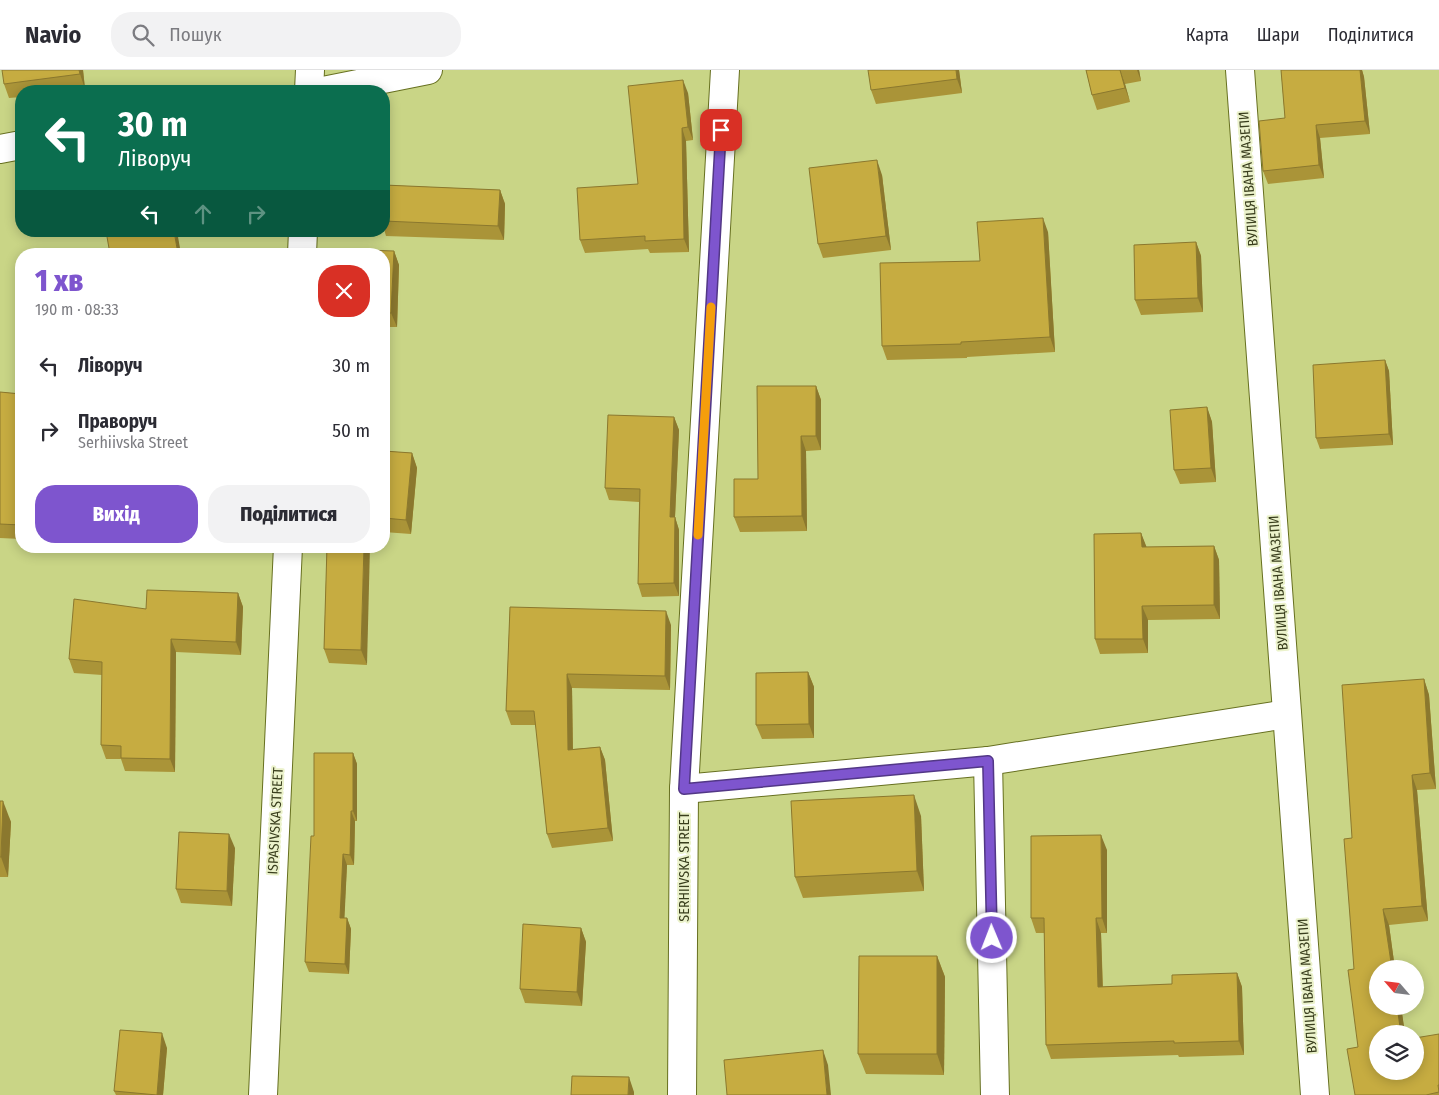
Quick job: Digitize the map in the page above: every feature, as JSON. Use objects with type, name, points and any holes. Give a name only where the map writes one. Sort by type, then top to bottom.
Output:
[{"type":"street","points":[[309,85],[310,70]]},
{"type":"street","points":[[353,85],[428,70]]},
{"type":"street","name":"SERHIIVSKA STREET","points":[[682,1095],[684,789],[725,70]]},
{"type":"street","name":"ВУЛИЦЯ ІВАНА МАЗЕПИ","points":[[1240,70],[1315,1095]]},
{"type":"street","points":[[0,149],[15,146]]},
{"type":"street","name":"ISPASIVSKA STREET","points":[[262,1095],[288,553]]},
{"type":"street","points":[[684,789],[988,761],[1287,714]]},
{"type":"street","points":[[988,761],[995,1095]]},
{"type":"building","points":[[2,70],[79,70],[80,74],[4,84]]},
{"type":"building","points":[[868,70],[956,70],[957,79],[871,90]]},
{"type":"building","points":[[1086,70],[1120,70],[1125,88],[1092,95]]},
{"type":"building","points":[[1281,70],[1360,70],[1365,121],[1316,125],[1319,165],[1263,171],[1259,121],[1285,118]]},
{"type":"building","points":[[683,80],[688,127],[682,128],[684,239],[645,241],[645,236],[580,240],[577,188],[638,184],[628,86]]},
{"type":"building","points":[[877,160],[886,236],[818,244],[809,168]]},
{"type":"building","points":[[390,185],[500,190],[498,226],[390,221]]},
{"type":"building","points":[[1043,218],[1050,337],[961,342],[961,344],[882,346],[880,263],[980,261],[977,222]]},
{"type":"building","points":[[107,237],[175,237],[177,248],[109,248]]},
{"type":"building","points":[[1196,242],[1198,298],[1135,300],[1134,245]]},
{"type":"building","points":[[390,251],[394,251],[390,313]]},
{"type":"building","points":[[1385,360],[1389,434],[1316,438],[1313,365]]},
{"type":"building","points":[[757,386],[816,386],[816,436],[801,436],[802,516],[734,517],[734,479],[758,479]]},
{"type":"building","points":[[0,392],[15,393],[15,525],[0,524]]},
{"type":"building","points":[[1207,407],[1211,468],[1174,470],[1170,410]]},
{"type":"building","points":[[608,415],[674,417],[670,517],[675,517],[674,583],[638,584],[640,489],[605,488]]},
{"type":"building","points":[[390,451],[412,453],[406,520],[390,519]]},
{"type":"building","points":[[1141,533],[1142,547],[1214,546],[1214,605],[1142,606],[1143,639],[1095,639],[1094,534]]},
{"type":"building","points":[[327,553],[364,553],[361,650],[324,649]]},
{"type":"building","points":[[147,590],[238,593],[236,642],[171,639],[170,759],[121,758],[121,746],[101,745],[102,662],[69,659],[74,599],[146,609]]},
{"type":"building","points":[[510,607],[666,611],[665,676],[567,674],[568,750],[600,747],[608,828],[547,834],[534,711],[506,711]]},
{"type":"building","points":[[808,672],[809,724],[756,725],[756,673]]},
{"type":"building","points":[[1424,679],[1430,773],[1412,775],[1422,906],[1383,909],[1391,960],[1369,960],[1369,1015],[1398,1015],[1400,1025],[1369,1025],[1369,1080],[1424,1080],[1424,1036],[1439,1034],[1439,1092],[1426,1095],[1355,1095],[1347,1049],[1358,1047],[1348,970],[1354,969],[1344,839],[1352,838],[1342,685]]},
{"type":"building","points":[[314,753],[353,753],[353,811],[351,811],[350,855],[343,854],[340,918],[347,918],[345,964],[305,962],[311,836],[314,836]]},
{"type":"building","points":[[914,795],[917,871],[795,877],[791,801]]},
{"type":"building","points":[[0,801],[3,801],[1,857],[0,857]]},
{"type":"building","points":[[179,832],[229,834],[227,891],[176,889]]},
{"type":"building","points":[[1101,835],[1102,918],[1096,918],[1098,987],[1172,984],[1172,975],[1237,973],[1239,1041],[1046,1045],[1044,918],[1031,918],[1031,836]]},
{"type":"building","points":[[523,924],[581,928],[577,992],[520,989]]},
{"type":"building","points":[[859,956],[937,956],[937,1054],[858,1054]]},
{"type":"building","points":[[120,1030],[162,1033],[157,1095],[114,1091]]},
{"type":"building","points":[[823,1050],[827,1095],[727,1095],[724,1060]]},
{"type":"building","points":[[572,1076],[629,1077],[628,1095],[571,1095]]},
{"type":"slow traffic","points":[[698,535],[711,307]]},
{"type":"route","points":[[721,130],[684,789],[988,761],[992,938]]}]
